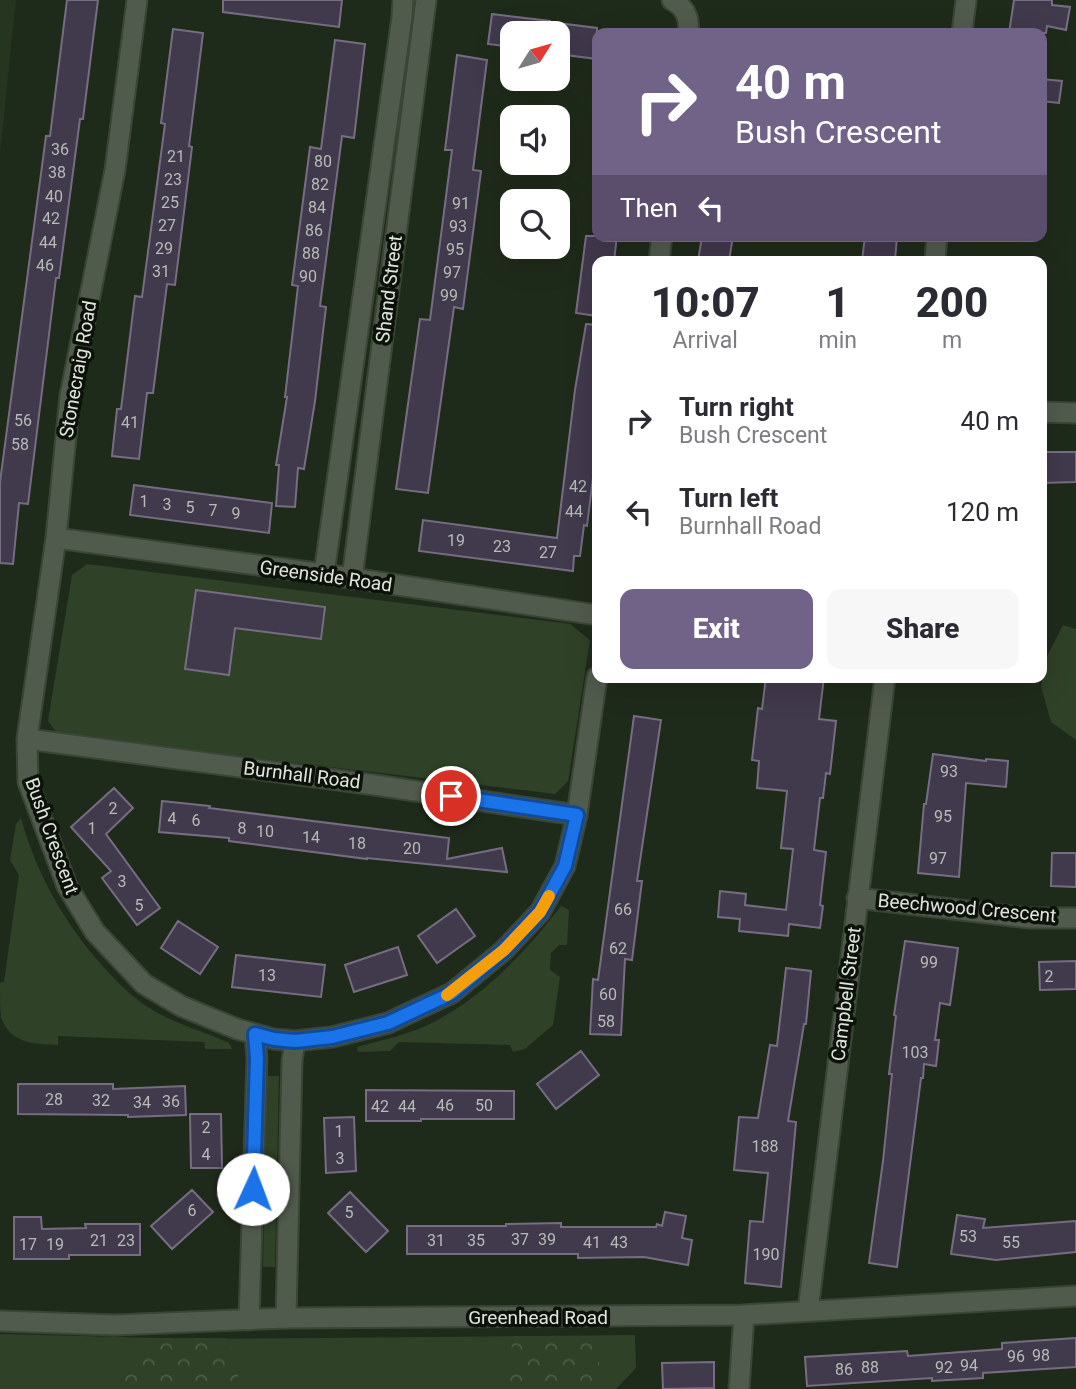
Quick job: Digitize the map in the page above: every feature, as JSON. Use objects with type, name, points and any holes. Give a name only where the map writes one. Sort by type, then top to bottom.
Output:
[{"type":"street","name":"Stonecraig Road","points":[[27,739],[55,538],[70,396],[115,170],[138,0]]},
{"type":"street","name":"Shand Street","points":[[324,575],[403,0]]},
{"type":"street","name":"Shand Street","points":[[352,579],[426,0]]},
{"type":"street","points":[[672,0],[680,5],[689,21],[688,28]]},
{"type":"street","points":[[963,28],[966,0]]},
{"type":"street","points":[[1047,412],[1076,414]]},
{"type":"street","name":"Greenside Road","points":[[55,538],[592,614]]},
{"type":"street","name":"Bush Crescent","points":[[27,739],[28,782],[67,886],[95,932],[144,984],[181,1006],[255,1034],[295,1041],[332,1037],[388,1023],[452,993],[504,950],[540,912],[565,866],[577,815],[596,683]]},
{"type":"street","name":"Campbell Street","points":[[808,1311],[884,683]]},
{"type":"street","name":"Burnhall Road","points":[[27,739],[577,815]]},
{"type":"street","name":"Beechwood Crescent","points":[[857,898],[1029,918],[1076,918]]},
{"type":"street","points":[[249,1320],[257,1058],[255,1034]]},
{"type":"street","points":[[286,1318],[292,1061],[295,1041]]},
{"type":"street","name":"Greenhead Road","points":[[0,1321],[115,1325],[286,1318],[744,1315],[1076,1296]]},
{"type":"street","points":[[739,1389],[744,1315]]},
{"type":"shaded area","points":[[0,0],[16,0],[0,153]]},
{"type":"green space","points":[[87,564],[570,624],[590,640],[568,781],[555,794],[58,734],[48,721],[72,575]]},
{"type":"green space","points":[[1063,625],[1076,629],[1076,740],[1051,722],[1041,687],[1042,683],[1047,683],[1047,656]]},
{"type":"green space","points":[[21,818],[36,861],[56,902],[81,940],[110,974],[129,993],[151,1009],[229,1043],[232,1049],[205,1049],[204,1042],[58,1036],[58,1045],[41,1044],[24,1041],[10,1033],[1,1017],[0,983],[4,982],[19,875],[10,860],[16,824]]},
{"type":"green space","points":[[561,906],[569,910],[567,945],[559,945],[551,953],[550,970],[560,977],[553,1025],[525,1049],[513,1052],[510,1045],[399,1042],[390,1051],[358,1052],[357,1047],[434,1022],[471,999],[519,956]]},
{"type":"green space","points":[[267,1076],[279,1076],[275,1267],[263,1267]]},
{"type":"green space","points":[[0,1334],[202,1339],[635,1335],[636,1368],[616,1389],[0,1389]]},
{"type":"green space","points":[[513,1336],[594,1336],[607,1389],[507,1389]]},
{"type":"green space","points":[[145,1338],[226,1338],[238,1365],[238,1389],[101,1389],[106,1378],[131,1365]]},
{"type":"building","points":[[67,0],[98,0],[59,278],[56,278],[28,504],[19,503],[13,564],[0,563],[0,482]]},
{"type":"building","points":[[223,0],[342,0],[339,27],[223,12]]},
{"type":"building","points":[[1014,0],[1052,0],[1052,5],[1070,7],[1066,30],[1047,26],[1010,28]]},
{"type":"building","points":[[492,14],[550,21],[500,21],[500,45],[488,44]]},
{"type":"building","points":[[570,25],[597,28],[592,28],[592,58],[570,56]]},
{"type":"building","points":[[173,29],[203,33],[175,285],[167,284],[153,393],[147,393],[139,459],[112,456],[117,409],[121,409],[135,296],[142,297],[165,124],[161,123]]},
{"type":"building","points":[[335,40],[365,44],[354,138],[342,136],[320,306],[326,307],[304,469],[298,468],[295,507],[276,506],[279,465],[276,465],[287,397],[298,286],[292,285],[310,147],[321,149]]},
{"type":"building","points":[[457,55],[487,60],[473,170],[481,171],[463,309],[454,307],[428,493],[396,489],[420,319],[430,320],[452,150],[445,150]]},
{"type":"building","points":[[1047,80],[1062,81],[1059,103],[1047,102]]},
{"type":"building","points":[[586,236],[592,236],[592,242],[616,242],[615,256],[592,256],[592,315],[576,313]]},
{"type":"building","points":[[701,242],[732,242],[730,256],[699,256]]},
{"type":"building","points":[[864,242],[897,242],[895,256],[863,256]]},
{"type":"building","points":[[586,324],[592,325],[592,486],[587,526],[584,525],[580,556],[574,556],[573,571],[419,551],[423,520],[557,538]]},
{"type":"building","points":[[1047,452],[1076,452],[1076,482],[1047,483]]},
{"type":"building","points":[[134,485],[272,503],[269,533],[130,515]]},
{"type":"building","points":[[196,590],[325,607],[321,639],[235,628],[229,675],[185,669]]},
{"type":"building","points":[[765,683],[823,683],[819,719],[836,721],[830,774],[826,773],[823,798],[820,798],[814,850],[826,852],[820,928],[789,924],[788,936],[739,931],[740,919],[718,917],[720,891],[746,894],[745,905],[786,910],[793,849],[781,848],[787,791],[757,788],[759,761],[752,760],[758,708],[762,709]]},
{"type":"building","points":[[634,716],[661,720],[637,881],[642,881],[632,960],[625,959],[621,1035],[590,1034],[593,979],[598,980]]},
{"type":"building","points":[[933,754],[1008,761],[1006,787],[966,783],[959,877],[918,873],[924,804]]},
{"type":"building","points":[[114,788],[133,808],[106,834],[160,908],[137,925],[102,878],[111,871],[71,827]]},
{"type":"building","points":[[162,801],[449,838],[447,859],[502,848],[507,872],[367,859],[229,841],[229,838],[159,832]]},
{"type":"building","points":[[1052,853],[1076,853],[1076,887],[1051,886]]},
{"type":"building","points":[[456,909],[475,936],[437,963],[418,936]]},
{"type":"building","points":[[178,921],[218,947],[200,974],[161,948]]},
{"type":"building","points":[[905,941],[958,948],[950,1005],[940,1003],[935,1040],[939,1040],[936,1066],[924,1064],[921,1078],[897,1267],[869,1263],[892,1074],[889,1074],[894,1015]]},
{"type":"building","points":[[398,947],[407,975],[354,992],[345,965]]},
{"type":"building","points":[[236,955],[325,965],[321,997],[232,987]]},
{"type":"building","points":[[1076,961],[1076,989],[1040,990],[1039,962]]},
{"type":"building","points":[[786,968],[811,971],[806,1024],[788,1121],[796,1122],[781,1287],[745,1283],[750,1221],[763,1222],[768,1173],[734,1170],[739,1117],[758,1118],[770,1045],[777,1046]]},
{"type":"building","points":[[581,1051],[599,1075],[556,1109],[537,1084]]},
{"type":"building","points":[[18,1084],[113,1084],[113,1089],[185,1086],[186,1115],[128,1117],[18,1114]]},
{"type":"building","points":[[366,1090],[514,1091],[514,1119],[366,1121]]},
{"type":"building","points":[[190,1114],[221,1114],[222,1168],[191,1168]]},
{"type":"building","points":[[354,1117],[356,1171],[326,1173],[324,1118]]},
{"type":"building","points":[[192,1190],[213,1212],[172,1249],[151,1226]]},
{"type":"building","points":[[350,1192],[388,1231],[366,1252],[328,1213]]},
{"type":"building","points":[[665,1212],[686,1216],[682,1238],[692,1240],[688,1265],[644,1257],[578,1258],[578,1254],[407,1254],[407,1226],[561,1223],[561,1227],[656,1227],[657,1224],[662,1226]]},
{"type":"building","points":[[957,1215],[985,1219],[983,1228],[1076,1221],[1076,1252],[996,1260],[951,1254]]},
{"type":"building","points":[[14,1217],[41,1217],[42,1229],[86,1228],[85,1224],[140,1224],[140,1255],[69,1255],[69,1259],[14,1259]]},
{"type":"building","points":[[1076,1338],[1076,1367],[983,1373],[983,1378],[932,1381],[932,1378],[807,1386],[805,1357],[907,1351],[908,1356],[1002,1349],[1002,1343]]},
{"type":"building","points":[[714,1362],[714,1388],[663,1389],[662,1363]]},
{"type":"slow traffic","points":[[447,995],[504,950],[540,912],[549,896]]},
{"type":"route","points":[[253,1189],[257,1058],[255,1034],[295,1041],[332,1037],[388,1023],[452,993],[504,950],[540,912],[565,866],[577,815],[451,796]]}]
